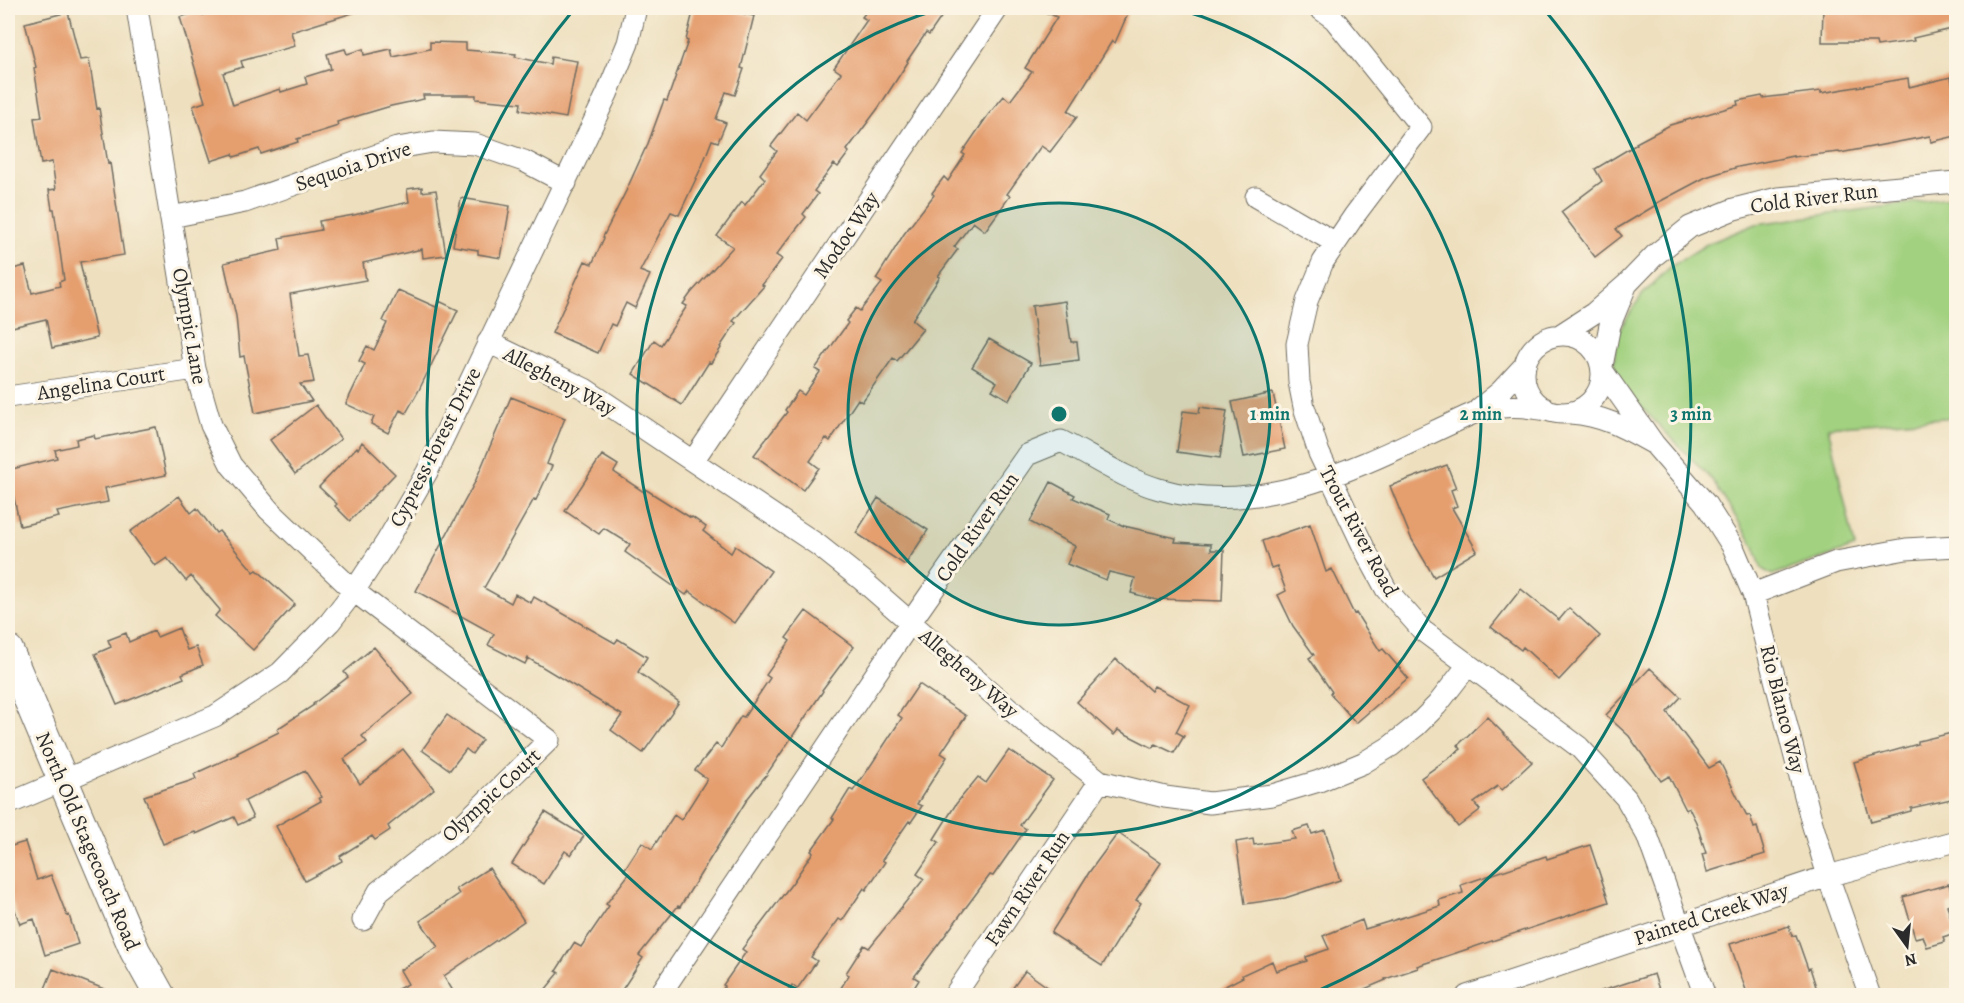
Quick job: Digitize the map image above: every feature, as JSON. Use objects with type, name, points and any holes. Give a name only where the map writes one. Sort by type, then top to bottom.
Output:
[{"type":"street","name":"Olympic Lane","points":[[137,8],[195,369],[211,425],[231,465],[269,510],[354,591]]},
{"type":"street","name":"Cypress Forest Drive","points":[[8,804],[215,716],[280,673],[330,622],[387,541],[427,472],[616,74],[628,43],[636,8]]},
{"type":"street","name":"Modoc Way","points":[[693,461],[998,8]]},
{"type":"street","name":"Trout River Road","points":[[1332,11],[1421,127],[1354,216],[1323,262],[1307,301],[1297,344],[1299,382],[1310,430],[1330,477],[1386,589],[1423,631],[1579,747],[1626,798],[1647,835],[1705,996]]},
{"type":"street","name":"Sequoia Drive","points":[[171,217],[245,202],[397,148],[433,142],[475,144],[524,161],[566,183]]},
{"type":"street","name":"Cold River Run","points":[[1560,335],[1594,313],[1655,255],[1690,227],[1734,209],[1778,198],[1956,182]]},
{"type":"street","points":[[1256,198],[1336,243]]},
{"type":"street","name":"Cold River Run","points":[[1602,368],[1610,326],[1626,285]]},
{"type":"street","points":[[1560,335],[1578,337],[1586,342],[1593,349],[1602,368],[1601,384],[1592,400],[1569,413],[1547,410],[1534,401],[1528,394],[1523,375],[1524,366],[1533,348],[1540,342],[1560,335]]},
{"type":"street","name":"Allegheny Way","points":[[488,342],[585,389],[818,546],[862,580],[1028,724],[1100,781],[1165,798],[1210,803],[1272,795],[1319,781],[1363,763],[1391,746],[1437,705],[1468,665]]},
{"type":"street","name":"Cold River Run","points":[[1474,413],[1493,399],[1524,366]]},
{"type":"street","name":"Rio Blanco Way","points":[[1602,368],[1654,444],[1674,465],[1711,512],[1733,547],[1753,594],[1812,823],[1870,996]]},
{"type":"street","name":"Angelina Court","points":[[8,397],[195,369]]},
{"type":"street","name":"Cold River Run","points":[[659,996],[910,623],[1028,455],[1061,441],[1125,476],[1158,489],[1196,497],[1231,498],[1282,491],[1330,477],[1474,413],[1519,405],[1547,410]]},
{"type":"street","name":"Rio Blanco Way","points":[[1569,413],[1590,414],[1612,421],[1654,444]]},
{"type":"street","points":[[1753,594],[1836,562],[1906,549],[1956,546]]},
{"type":"street","name":"Olympic Court","points":[[354,591],[549,740],[457,830],[380,891],[363,920]]},
{"type":"street","name":"North Old Stagecoach Road","points":[[8,650],[135,951],[160,996]]},
{"type":"street","name":"Fawn River Run","points":[[954,996],[1100,781]]},
{"type":"street","name":"Painted Creek Way","points":[[1467,996],[1828,876],[1956,841]]},
{"type":"green space","points":[[1956,197],[1956,417],[1828,427],[1855,547],[1772,575],[1762,569],[1753,544],[1712,480],[1620,383],[1614,363],[1617,333],[1642,295],[1670,267],[1707,244],[1756,224]]},
{"type":"building","points":[[226,8],[359,8],[359,11],[291,32],[295,46],[241,61],[243,67],[223,73],[233,105],[280,89],[281,92],[307,84],[305,77],[331,69],[327,54],[345,49],[347,54],[363,49],[364,55],[391,49],[393,57],[430,49],[430,42],[466,43],[466,50],[516,54],[515,57],[550,64],[551,57],[577,61],[566,118],[520,110],[521,103],[476,99],[476,95],[423,95],[424,99],[337,122],[338,126],[261,154],[259,149],[211,161],[193,106],[205,102],[180,17],[201,11],[203,15]]},
{"type":"building","points":[[694,8],[720,8],[754,16],[741,68],[744,69],[735,95],[726,92],[716,119],[726,123],[718,142],[712,140],[679,215],[671,212],[640,271],[650,275],[635,308],[626,303],[615,326],[611,324],[598,353],[552,333],[585,261],[592,264],[646,149],[664,100],[667,101],[688,41],[686,40]]},
{"type":"building","points":[[869,8],[929,8],[942,16],[929,35],[926,33],[879,107],[847,150],[849,152],[838,167],[834,164],[814,191],[818,194],[803,214],[806,217],[776,255],[782,259],[762,285],[764,286],[733,321],[736,323],[721,348],[711,363],[709,362],[682,405],[633,374],[654,340],[661,345],[687,306],[683,304],[691,293],[733,247],[717,236],[742,202],[745,205],[765,179],[760,174],[777,151],[771,146],[797,112],[806,120],[841,73],[834,68],[867,20],[862,17]]},
{"type":"building","points":[[1035,8],[1121,8],[1129,11],[1115,43],[1112,41],[1068,111],[1077,117],[1050,152],[1041,146],[1007,194],[1010,196],[985,231],[973,222],[954,247],[958,249],[938,276],[940,277],[912,320],[923,329],[897,361],[893,358],[862,402],[858,399],[830,441],[826,438],[810,461],[819,468],[803,490],[754,455],[787,412],[785,410],[798,391],[804,395],[820,372],[815,369],[848,323],[846,321],[856,308],[860,311],[882,283],[876,279],[904,234],[934,195],[932,193],[944,177],[948,181],[965,155],[962,153],[988,115],[1004,96],[1010,101],[1032,72],[1025,68],[1057,17]]},
{"type":"building","points":[[1823,8],[1956,8],[1956,28],[1913,38],[1914,41],[1877,46],[1876,42],[1822,42]]},
{"type":"building","points":[[68,12],[80,60],[89,59],[108,164],[110,163],[124,255],[80,262],[97,338],[52,348],[46,319],[8,328],[8,270],[25,266],[32,293],[60,286],[59,282],[64,280],[54,209],[52,209],[49,190],[56,189],[52,162],[41,164],[34,118],[42,117],[34,68],[36,67],[25,23]]},
{"type":"building","points":[[1951,77],[1956,102],[1956,136],[1931,142],[1930,136],[1840,153],[1793,156],[1738,167],[1706,177],[1655,204],[1616,229],[1622,236],[1595,257],[1561,212],[1602,181],[1595,169],[1636,143],[1670,125],[1738,105],[1737,101],[1762,96],[1763,98],[1821,91],[1821,93],[1908,78],[1909,87]]},
{"type":"building","points":[[422,187],[422,192],[436,190],[446,255],[423,258],[422,249],[363,263],[366,280],[290,294],[299,356],[308,355],[314,382],[300,384],[312,401],[255,413],[244,356],[240,357],[236,316],[224,263],[281,250],[279,238],[321,230],[319,221],[409,202],[407,189]]},
{"type":"building","points":[[461,198],[510,206],[501,258],[478,254],[478,250],[453,246]]},
{"type":"building","points":[[398,290],[436,307],[439,301],[458,310],[406,413],[400,410],[388,433],[371,424],[374,417],[346,404],[365,364],[359,361],[367,346],[374,350],[387,323],[383,321]]},
{"type":"building","points":[[1065,301],[1071,342],[1077,342],[1079,360],[1040,365],[1032,306]]},
{"type":"building","points":[[989,339],[1031,363],[1009,400],[992,390],[997,382],[972,367]]},
{"type":"building","points":[[1273,393],[1285,449],[1244,457],[1232,402]]},
{"type":"building","points":[[511,397],[565,418],[547,464],[552,466],[536,500],[534,499],[484,588],[511,603],[515,594],[531,603],[534,597],[615,643],[618,639],[647,657],[638,672],[679,702],[643,753],[611,730],[622,715],[528,658],[525,664],[488,645],[494,634],[416,591],[475,482]]},
{"type":"building","points":[[316,405],[341,439],[295,474],[270,440]]},
{"type":"building","points":[[1200,407],[1227,411],[1220,458],[1177,452],[1183,411],[1199,413]]},
{"type":"building","points":[[156,427],[166,475],[105,488],[108,502],[57,512],[59,517],[20,526],[8,470],[57,458],[55,450],[77,445],[76,439],[94,435],[95,439]]},
{"type":"building","points":[[362,442],[395,474],[350,521],[335,506],[337,504],[319,487],[357,447],[358,449]]},
{"type":"building","points":[[602,455],[618,465],[614,472],[644,492],[645,489],[692,517],[706,527],[703,531],[731,553],[735,546],[771,571],[734,623],[689,591],[686,595],[625,552],[630,544],[604,528],[599,534],[565,511]]},
{"type":"building","points":[[1447,465],[1456,488],[1451,490],[1457,506],[1452,508],[1477,551],[1434,577],[1411,538],[1390,486]]},
{"type":"building","points":[[1051,482],[1075,495],[1073,498],[1110,514],[1108,519],[1124,526],[1176,538],[1175,542],[1211,544],[1211,550],[1224,550],[1222,601],[1160,599],[1160,601],[1131,593],[1135,578],[1109,572],[1106,580],[1067,564],[1075,546],[1030,522]]},
{"type":"building","points":[[179,496],[191,513],[197,508],[216,533],[219,531],[254,572],[257,570],[295,604],[253,650],[215,616],[220,610],[191,576],[186,581],[167,558],[155,566],[130,532]]},
{"type":"building","points":[[878,498],[928,530],[905,565],[856,533]]},
{"type":"building","points":[[1310,524],[1326,572],[1332,569],[1354,614],[1356,613],[1380,651],[1383,649],[1408,678],[1356,723],[1330,693],[1332,692],[1309,658],[1314,655],[1293,626],[1278,595],[1286,591],[1277,566],[1271,568],[1262,541]]},
{"type":"building","points":[[1521,589],[1559,620],[1569,608],[1600,636],[1559,680],[1523,647],[1521,650],[1491,627]]},
{"type":"building","points":[[806,611],[854,647],[748,798],[680,907],[678,906],[639,955],[643,958],[618,996],[540,996],[559,973],[556,971],[574,943],[581,947],[609,906],[606,904],[629,874],[624,870],[642,842],[652,849],[674,815],[681,820],[707,779],[695,770],[716,744],[721,748],[741,716],[744,717],[770,678],[766,675],[790,641],[786,638]]},
{"type":"building","points":[[179,628],[187,650],[196,647],[203,665],[182,674],[184,678],[117,705],[95,654],[111,647],[108,640],[126,633],[129,642],[154,631],[157,637]]},
{"type":"building","points":[[374,647],[413,694],[362,736],[367,742],[344,759],[360,784],[403,749],[434,789],[388,826],[390,830],[375,840],[372,836],[340,856],[342,861],[305,881],[276,826],[321,801],[319,798],[322,797],[305,771],[245,801],[253,818],[238,825],[234,817],[196,834],[195,832],[163,844],[144,796],[196,779],[194,774],[279,732],[277,729],[314,705],[348,677],[344,672]]},
{"type":"building","points":[[1116,659],[1151,691],[1154,686],[1190,705],[1176,732],[1184,736],[1174,753],[1155,744],[1153,748],[1118,730],[1114,735],[1077,702]]},
{"type":"building","points":[[1650,668],[1681,697],[1667,712],[1709,768],[1720,762],[1747,816],[1750,815],[1754,828],[1757,827],[1765,854],[1707,872],[1702,854],[1706,853],[1696,822],[1689,808],[1686,810],[1669,776],[1661,781],[1629,736],[1606,715]]},
{"type":"building","points":[[919,684],[966,716],[941,753],[947,757],[917,804],[922,806],[882,860],[885,862],[866,890],[864,888],[842,921],[839,919],[811,957],[817,961],[797,989],[792,985],[784,996],[718,996],[746,952],[742,949],[793,882],[813,852],[811,851],[834,819],[832,818],[850,789],[853,791],[902,718],[898,715]]},
{"type":"building","points":[[447,715],[482,740],[472,754],[466,749],[450,770],[422,750]]},
{"type":"building","points":[[1487,717],[1532,762],[1502,790],[1498,786],[1474,803],[1480,810],[1458,827],[1421,778],[1461,749],[1458,745]]},
{"type":"building","points":[[1956,732],[1956,798],[1911,808],[1911,811],[1871,822],[1854,762],[1918,744],[1918,741]]},
{"type":"building","points":[[1009,750],[1053,780],[1020,825],[1026,829],[993,876],[990,875],[914,977],[919,980],[909,996],[836,996],[849,975],[846,973],[864,945],[869,948],[924,879],[917,874],[939,842],[934,839],[956,804],[978,777],[986,783]]},
{"type":"building","points":[[545,812],[584,836],[571,855],[565,851],[544,884],[512,864]]},
{"type":"building","points":[[1309,826],[1312,834],[1325,830],[1340,880],[1285,898],[1245,904],[1236,842],[1253,839],[1254,845],[1295,839],[1292,831]]},
{"type":"building","points":[[1118,833],[1161,863],[1136,900],[1141,903],[1102,966],[1051,933],[1090,871]]},
{"type":"building","points":[[25,842],[37,880],[51,875],[67,916],[69,915],[78,944],[45,955],[34,919],[20,924],[8,891],[8,847]]},
{"type":"building","points":[[1590,845],[1609,902],[1417,966],[1418,968],[1385,979],[1348,996],[1206,996],[1272,961],[1276,971],[1307,961],[1306,957],[1329,949],[1323,936],[1362,920],[1365,929],[1440,906],[1439,900],[1463,893],[1461,885],[1546,856],[1547,859]]},
{"type":"building","points":[[489,868],[524,921],[444,976],[456,996],[384,996],[408,984],[400,970],[438,947],[420,921],[459,894],[456,889]]},
{"type":"building","points":[[1949,884],[1954,903],[1947,905],[1955,933],[1943,937],[1945,942],[1927,947],[1923,936],[1915,938],[1903,897]]},
{"type":"building","points":[[1789,926],[1792,936],[1796,935],[1819,996],[1748,996],[1730,944]]},
{"type":"building","points":[[53,969],[117,994],[117,996],[42,996]]},
{"type":"building","points":[[1025,971],[1060,996],[1007,996]]},
{"type":"building","points":[[1654,974],[1661,996],[1598,996],[1598,992]]}]
